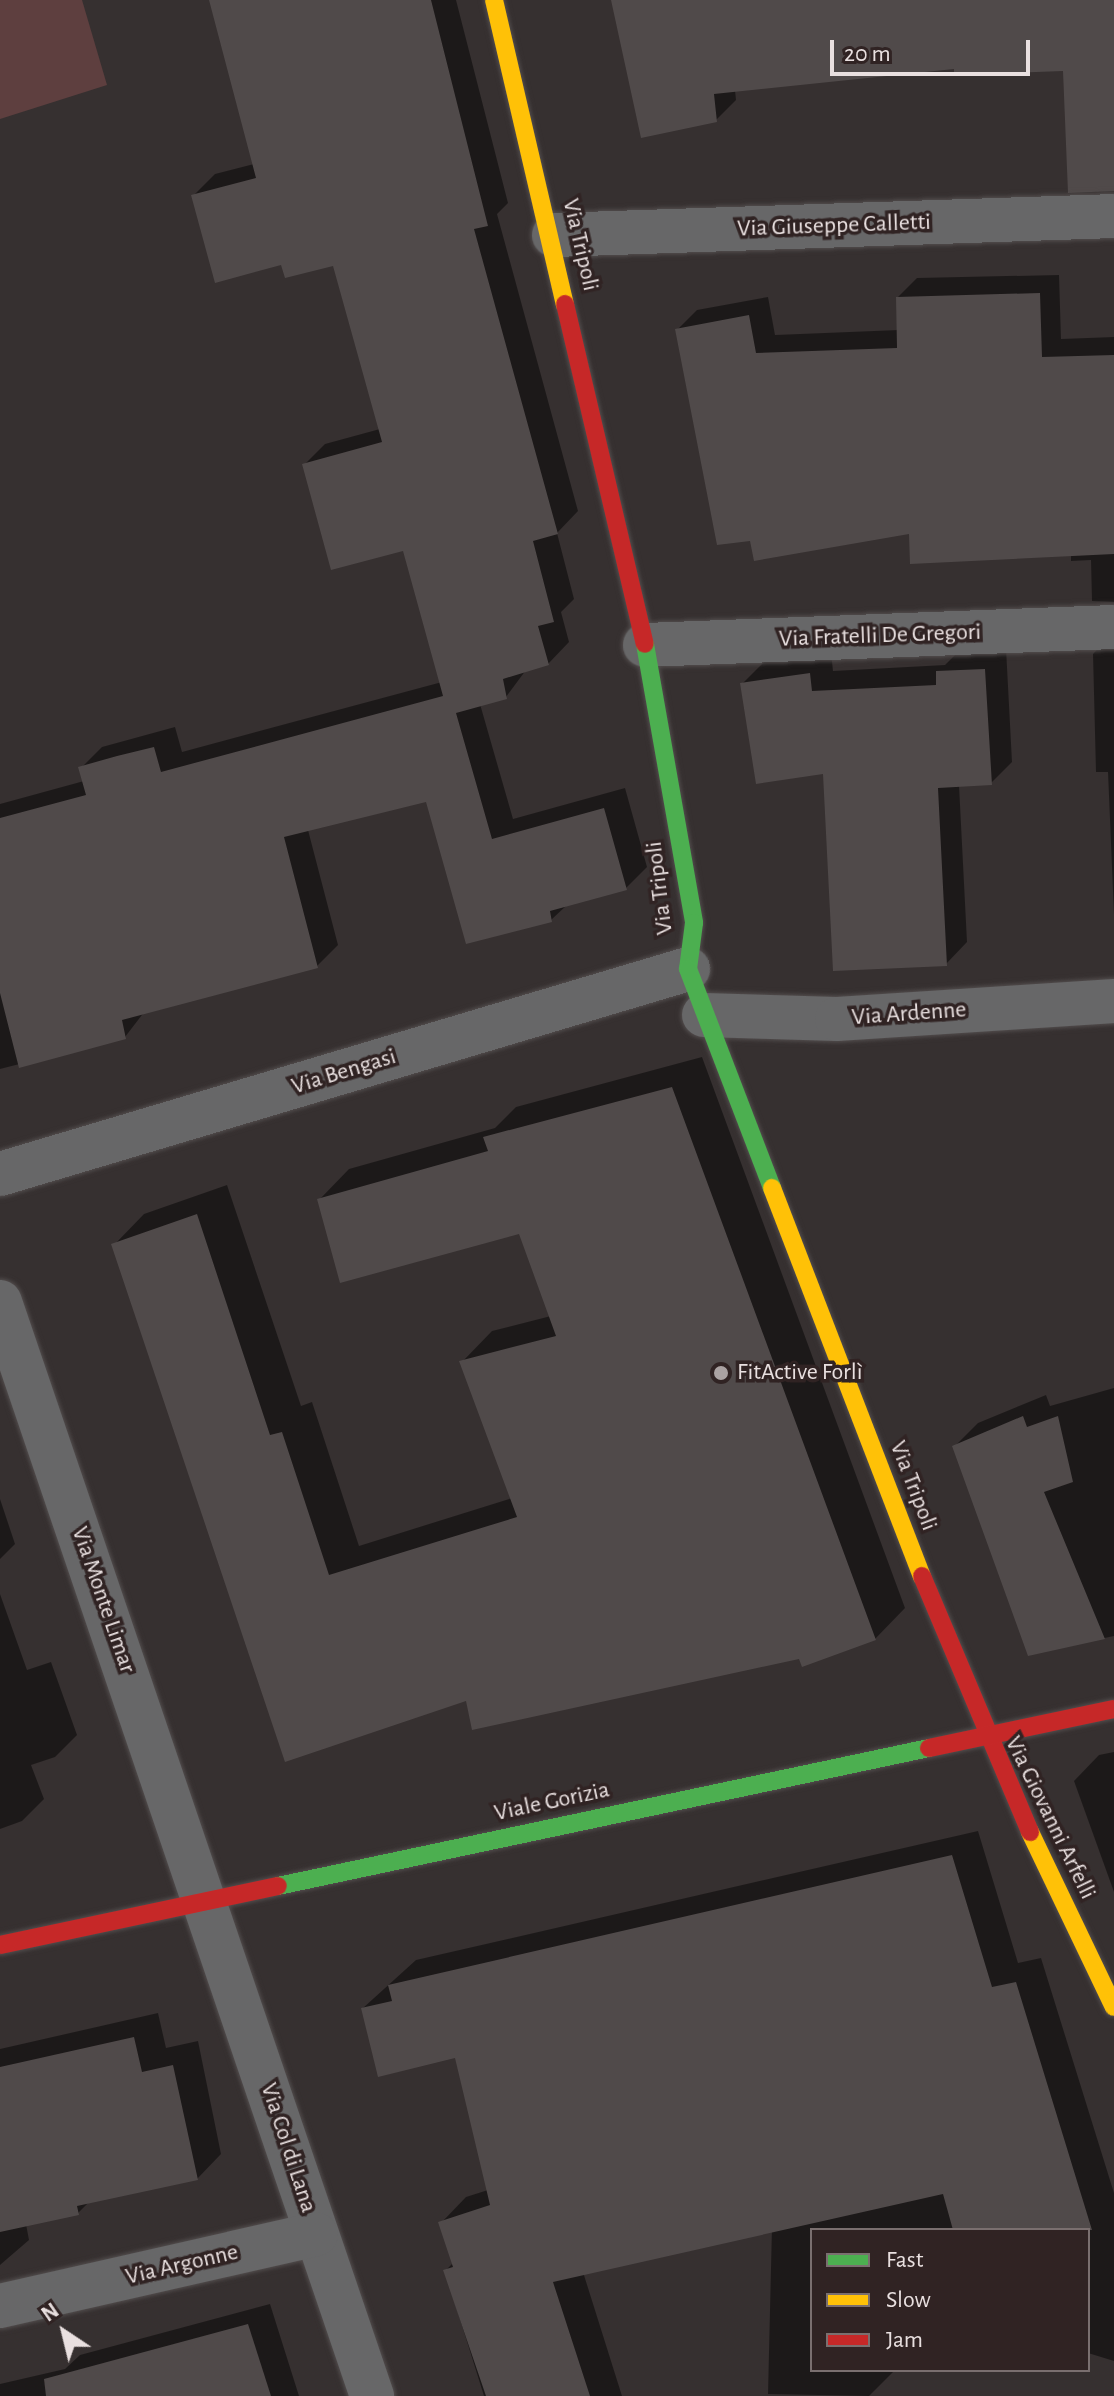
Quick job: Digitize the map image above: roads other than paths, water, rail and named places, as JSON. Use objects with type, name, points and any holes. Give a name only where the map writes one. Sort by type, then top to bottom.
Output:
[{"type":"street","name":"Via Tripoli","points":[[494,0],[554,235],[645,645],[694,923],[688,969],[984,1736]]},
{"type":"street","name":"Via Giuseppe Calletti","points":[[554,235],[1114,216]]},
{"type":"street","name":"Via Fratelli De Gregori","points":[[645,645],[1114,627]]},
{"type":"street","name":"Via Bengasi","points":[[0,1174],[688,969]]},
{"type":"street","name":"Via Ardenne","points":[[704,1015],[837,1019],[1114,1001]]},
{"type":"street","name":"Via Monte Limar","points":[[0,1302],[207,1899]]},
{"type":"street","name":"Viale Gorizia","points":[[0,1945],[1114,1709]]},
{"type":"street","name":"Via Giovanni Arfelli","points":[[984,1736],[1114,2007]]},
{"type":"street","name":"Via Col di Lana","points":[[207,1899],[372,2396]]},
{"type":"street","name":"Via Argonne","points":[[0,2306],[316,2234]]},
{"type":"place","name":"FitActive Forlì","points":[[721,1373]]}]
